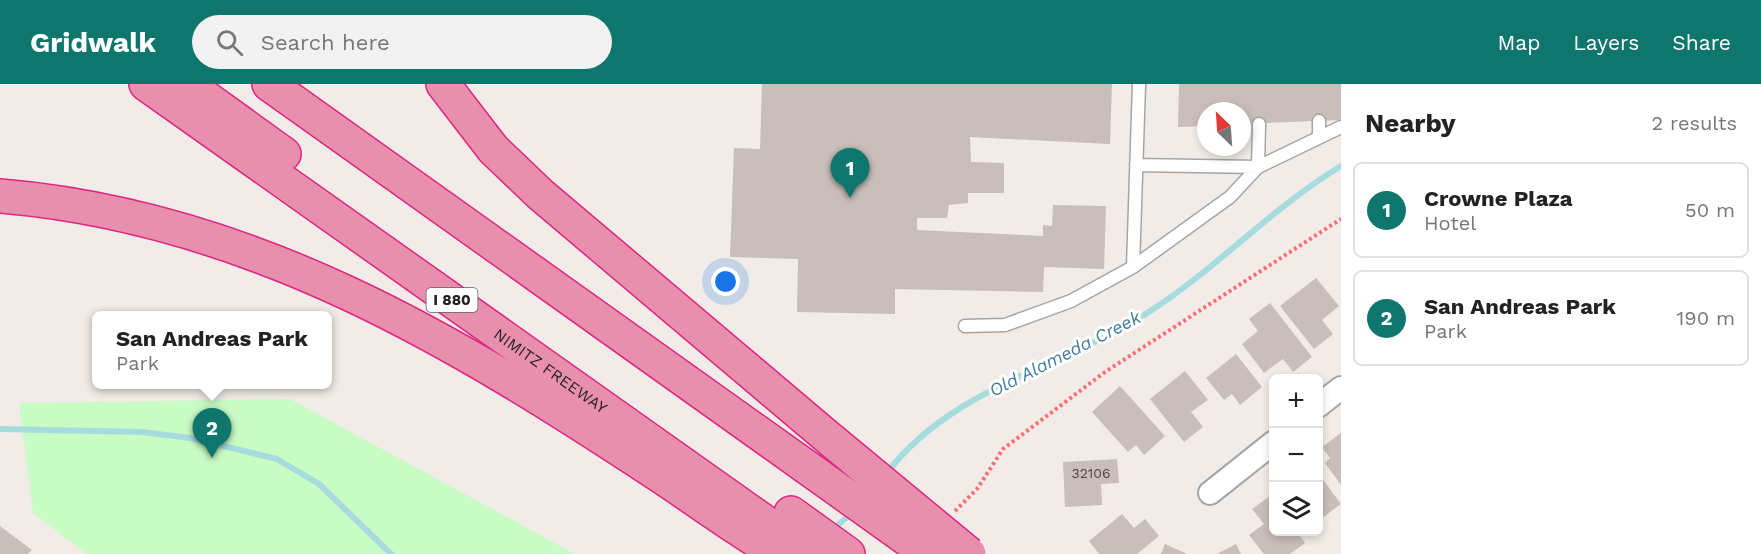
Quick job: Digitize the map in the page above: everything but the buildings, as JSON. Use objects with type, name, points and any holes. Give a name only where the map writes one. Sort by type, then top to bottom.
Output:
[{"type":"highway","name":"NIMITZ FREEWAY","points":[[146,84],[810,554]]},
{"type":"highway","name":"I 880","points":[[187,84],[756,515],[848,554]]},
{"type":"highway","points":[[269,84],[928,554]]},
{"type":"highway","points":[[443,84],[494,149],[540,194],[969,554]]},
{"type":"highway","points":[[0,196],[78,205],[170,225],[260,254],[322,281],[404,320],[490,368],[661,476],[756,515],[779,554]]},
{"type":"street","points":[[1323,402],[1341,388]]},
{"type":"street","points":[[1210,493],[1269,446]]},
{"type":"lane","points":[[1133,267],[1139,84]]},
{"type":"lane","points":[[1319,121],[1319,137]]},
{"type":"lane","points":[[1258,167],[1259,124]]},
{"type":"lane","points":[[965,326],[1005,325],[1071,301],[1133,267],[1230,197],[1258,167],[1341,127]]},
{"type":"lane","points":[[1136,165],[1258,167]]},
{"type":"path","points":[[953,513],[977,489],[1003,448],[1105,372],[1341,219]]},
{"type":"green space","points":[[290,399],[575,554],[87,554],[33,513],[19,403]]},
{"type":"waterway","name":"Old Alameda Creek","points":[[887,473],[913,444],[943,419],[977,398],[1119,330],[1152,310],[1200,275],[1292,200],[1341,166]]},
{"type":"waterway","name":"Old Alameda Creek","points":[[0,429],[142,432],[190,438],[277,459],[319,484],[391,554]]},
{"type":"waterway","name":"Old Alameda Creek","points":[[831,531],[853,512]]},
{"type":"place","name":"Crowne Plaza","points":[[850,198]]},
{"type":"place","name":"San Andreas Park","points":[[212,458]]}]
